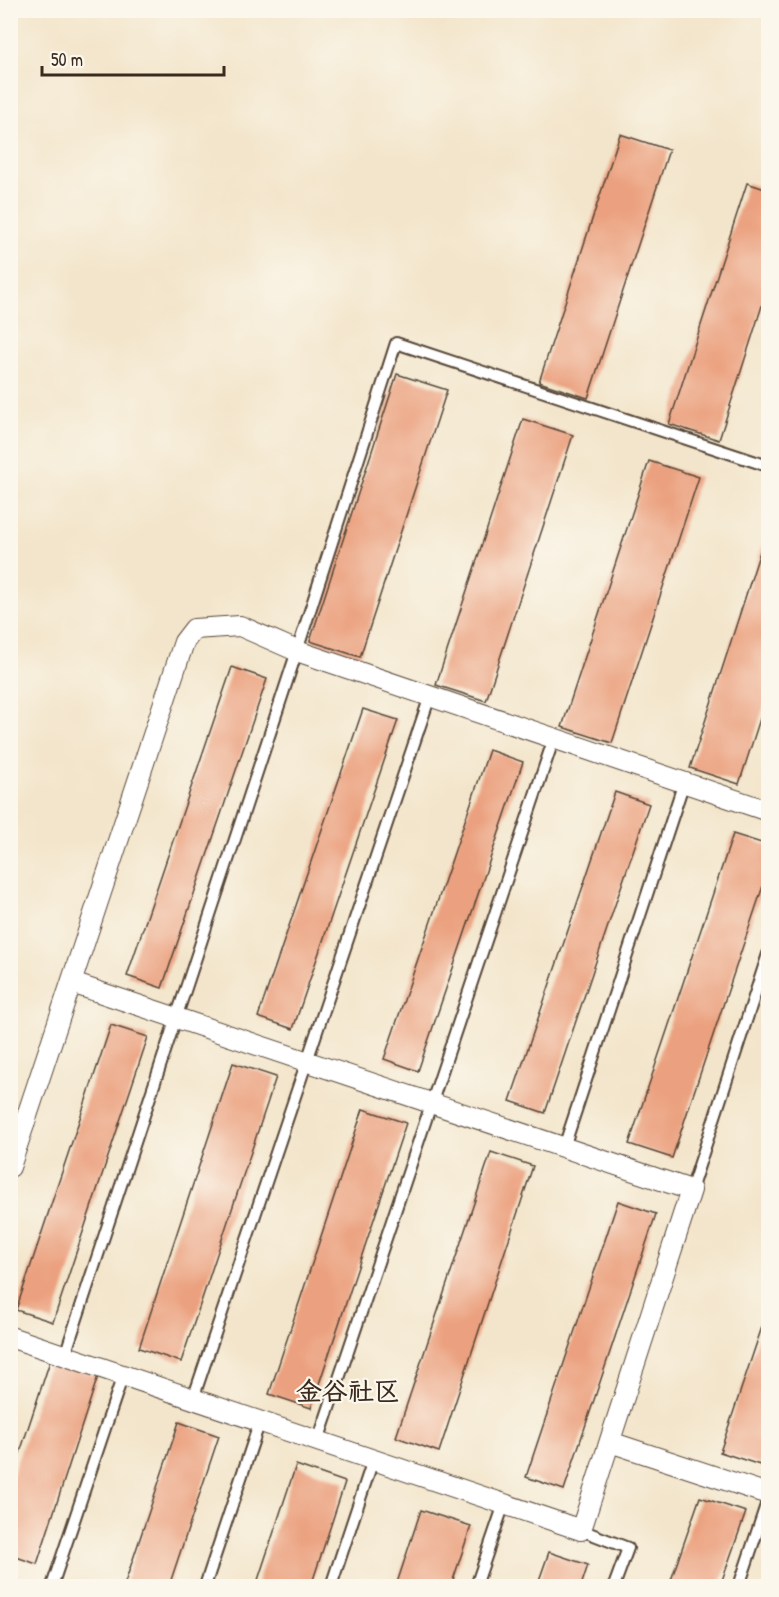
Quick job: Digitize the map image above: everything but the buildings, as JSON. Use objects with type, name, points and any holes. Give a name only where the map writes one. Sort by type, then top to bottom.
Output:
[{"type":"street","points":[[10,1167],[184,642],[194,629],[240,626],[297,651],[768,811]]},
{"type":"street","points":[[10,1337],[581,1530],[691,1190],[72,983]]},
{"type":"street","points":[[610,1442],[768,1494]]},
{"type":"lane","points":[[65,1355],[396,343],[768,466]]},
{"type":"lane","points":[[193,1399],[430,696]]},
{"type":"lane","points":[[318,1441],[554,738]]},
{"type":"lane","points":[[564,1147],[684,782]]},
{"type":"lane","points":[[691,1190],[768,954]]},
{"type":"lane","points":[[52,1587],[123,1375]]},
{"type":"lane","points":[[205,1587],[260,1421]]},
{"type":"lane","points":[[331,1587],[373,1460]]},
{"type":"lane","points":[[739,1587],[768,1499]]},
{"type":"lane","points":[[476,1587],[504,1504]]},
{"type":"lane","points":[[581,1530],[628,1548],[615,1587]]},
{"type":"district","name":"金谷社区","points":[[348,1390]]}]
